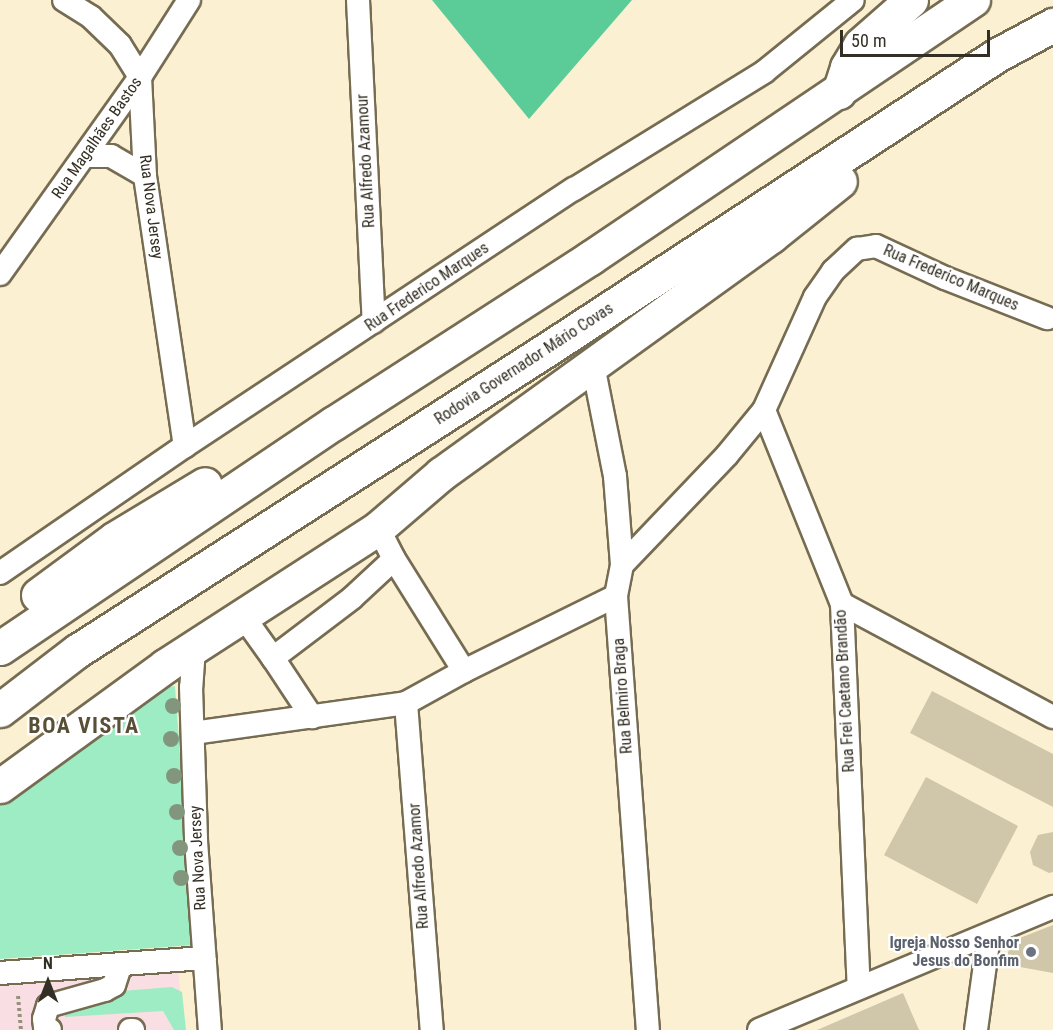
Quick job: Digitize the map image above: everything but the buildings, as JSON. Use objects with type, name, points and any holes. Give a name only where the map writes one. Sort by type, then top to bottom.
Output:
[{"type":"highway","points":[[839,92],[847,67],[860,45],[911,0]]},
{"type":"highway","points":[[0,648],[334,423],[590,258],[973,0]]},
{"type":"highway","name":"Rodovia Governador Mário Covas","points":[[0,710],[77,651],[542,353],[998,55],[1053,24]]},
{"type":"highway","points":[[0,786],[165,666],[378,528],[441,474],[771,236],[998,55]]},
{"type":"highway","points":[[0,621],[114,539],[222,474],[334,423]]},
{"type":"street","name":"Rua Nova Jersey","points":[[64,0],[91,17],[120,45],[140,77],[145,176],[185,446]]},
{"type":"street","name":"Rua Magalhães Bastos","points":[[0,274],[140,77],[189,0]]},
{"type":"street","name":"Rua Alfredo Azamour","points":[[358,0],[374,322]]},
{"type":"street","name":"Rua Frederico Marques","points":[[0,573],[185,446],[574,189],[764,72],[853,0]]},
{"type":"street","points":[[85,156],[111,156],[145,176]]},
{"type":"street","name":"Rua Frederico Marques","points":[[622,565],[727,455],[764,410],[815,297],[833,271],[857,249],[876,246],[945,278],[1047,318]]},
{"type":"street","name":"Rua Belmiro Braga","points":[[593,365],[615,476],[622,565],[616,596],[648,1030]]},
{"type":"street","name":"Rua Frei Caetano Brandão","points":[[764,410],[842,604],[859,986]]},
{"type":"street","points":[[378,528],[393,560],[464,671]]},
{"type":"street","points":[[273,658],[352,598],[393,560]]},
{"type":"street","points":[[193,733],[406,703],[464,671],[616,596]]},
{"type":"street","points":[[842,604],[1053,717]]},
{"type":"street","points":[[243,616],[312,717]]},
{"type":"street","name":"Rua Nova Jersey","points":[[194,648],[191,687],[204,958],[210,1030]]},
{"type":"street","points":[[165,666],[191,687]]},
{"type":"street","name":"Rua Alfredo Azamor","points":[[406,703],[432,1030]]},
{"type":"street","points":[[759,1030],[859,986],[1053,907]]},
{"type":"street","points":[[976,1030],[988,935]]},
{"type":"street","points":[[0,973],[204,958]]},
{"type":"street","points":[[50,1030],[45,1028],[44,1019],[48,1006],[105,990],[114,985],[121,964]]},
{"type":"path","points":[[18,996],[21,1030]]},
{"type":"shaded area","points":[[178,962],[183,1030],[0,1030],[0,979]]},
{"type":"green space","points":[[432,0],[632,0],[529,119]]},
{"type":"green space","points":[[175,686],[194,945],[0,959],[0,800],[151,690]]},
{"type":"green space","points":[[172,987],[182,992],[186,1030],[174,1030],[163,1011],[65,1017],[64,1012],[110,992]]},
{"type":"place","name":"Igreja Nosso Senhor Jesus do Bonfim","points":[[1031,952]]},
{"type":"district","name":"BOA VISTA","points":[[84,726]]}]
